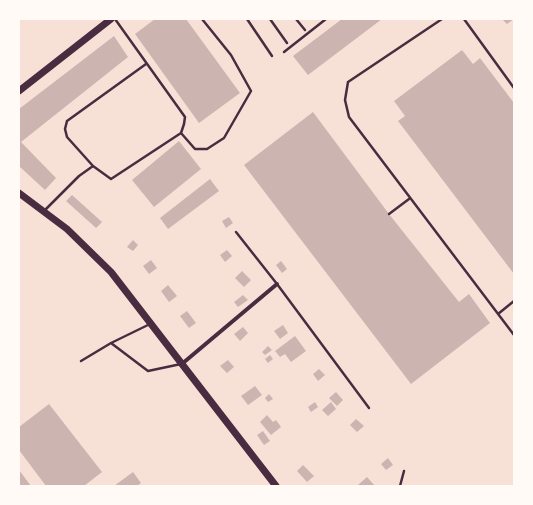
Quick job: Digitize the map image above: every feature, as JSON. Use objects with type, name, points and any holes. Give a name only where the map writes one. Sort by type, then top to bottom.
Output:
[{"type":"main road","points":[[19,91],[111,19]]},
{"type":"main road","points":[[19,193],[67,229],[111,272],[183,363],[276,486]]},
{"type":"street","points":[[183,363],[277,284]]},
{"type":"lane","points":[[114,19],[185,117],[181,133],[111,179],[93,166],[68,137],[65,129],[67,121],[146,64]]},
{"type":"lane","points":[[181,133],[195,150],[207,149],[224,138],[251,91],[231,55],[202,19]]},
{"type":"lane","points":[[248,19],[272,56]]},
{"type":"lane","points":[[270,19],[287,43]]},
{"type":"lane","points":[[296,19],[305,30]]},
{"type":"lane","points":[[284,52],[326,19]]},
{"type":"lane","points":[[442,19],[348,82],[345,100],[349,117],[409,199],[514,335]]},
{"type":"lane","points":[[464,19],[514,88]]},
{"type":"lane","points":[[44,211],[79,176],[93,166]]},
{"type":"lane","points":[[389,214],[409,199]]},
{"type":"lane","points":[[236,232],[277,284],[369,408]]},
{"type":"lane","points":[[498,314],[514,301]]},
{"type":"lane","points":[[81,361],[111,343],[152,323]]},
{"type":"lane","points":[[111,343],[148,371],[183,363]]},
{"type":"lane","points":[[400,486],[404,471]]},
{"type":"building","points":[[155,19],[186,19],[240,93],[199,123],[135,34]]},
{"type":"building","points":[[342,19],[382,19],[308,75],[293,56]]},
{"type":"building","points":[[502,19],[514,19],[507,24]]},
{"type":"building","points":[[114,36],[128,57],[21,142],[56,178],[45,190],[19,166],[19,109]]},
{"type":"building","points":[[462,50],[473,64],[480,58],[514,103],[514,274],[398,121],[405,116],[394,101]]},
{"type":"building","points":[[313,112],[389,214],[459,302],[469,294],[490,323],[411,384],[244,165]]},
{"type":"building","points":[[179,141],[201,169],[154,207],[132,180]]},
{"type":"building","points":[[210,179],[219,191],[168,229],[160,218]]},
{"type":"building","points":[[72,195],[102,222],[96,228],[66,201]]},
{"type":"building","points":[[229,217],[233,223],[226,228],[222,221]]},
{"type":"building","points":[[133,240],[138,245],[133,251],[127,247]]},
{"type":"building","points":[[227,250],[232,256],[225,262],[220,255]]},
{"type":"building","points":[[151,260],[157,268],[149,274],[143,266]]},
{"type":"building","points":[[281,261],[287,269],[282,273],[276,265]]},
{"type":"building","points":[[242,271],[251,280],[244,287],[235,278]]},
{"type":"building","points":[[168,285],[177,296],[169,302],[161,291]]},
{"type":"building","points":[[243,295],[248,300],[238,307],[234,302]]},
{"type":"building","points":[[187,311],[196,323],[189,328],[180,316]]},
{"type":"building","points":[[283,325],[288,333],[280,339],[274,331]]},
{"type":"building","points":[[243,327],[248,333],[240,341],[234,334]]},
{"type":"building","points":[[295,336],[306,351],[291,362],[285,354],[280,357],[275,351]]},
{"type":"building","points":[[268,346],[272,350],[265,355],[262,352]]},
{"type":"building","points":[[270,355],[273,359],[268,363],[265,359]]},
{"type":"building","points":[[228,360],[234,367],[227,373],[220,366]]},
{"type":"building","points":[[319,369],[325,375],[318,381],[313,374]]},
{"type":"building","points":[[255,386],[262,395],[248,405],[241,396]]},
{"type":"building","points":[[336,392],[343,400],[337,406],[329,398]]},
{"type":"building","points":[[269,394],[273,399],[268,402],[265,398]]},
{"type":"building","points":[[315,402],[318,407],[311,412],[308,407]]},
{"type":"building","points":[[331,402],[336,409],[328,416],[322,410]]},
{"type":"building","points":[[49,404],[102,472],[84,486],[46,486],[19,450],[19,427]]},
{"type":"building","points":[[267,415],[273,422],[276,420],[281,427],[271,435],[260,422]]},
{"type":"building","points":[[356,419],[364,426],[357,432],[350,425]]},
{"type":"building","points":[[263,431],[270,441],[264,445],[257,435]]},
{"type":"building","points":[[388,458],[393,465],[386,470],[381,464]]},
{"type":"building","points":[[303,465],[314,476],[307,482],[297,471]]},
{"type":"building","points":[[19,470],[31,486],[19,486]]},
{"type":"building","points":[[133,472],[141,483],[137,486],[114,486]]},
{"type":"building","points":[[367,477],[375,486],[358,485]]}]
